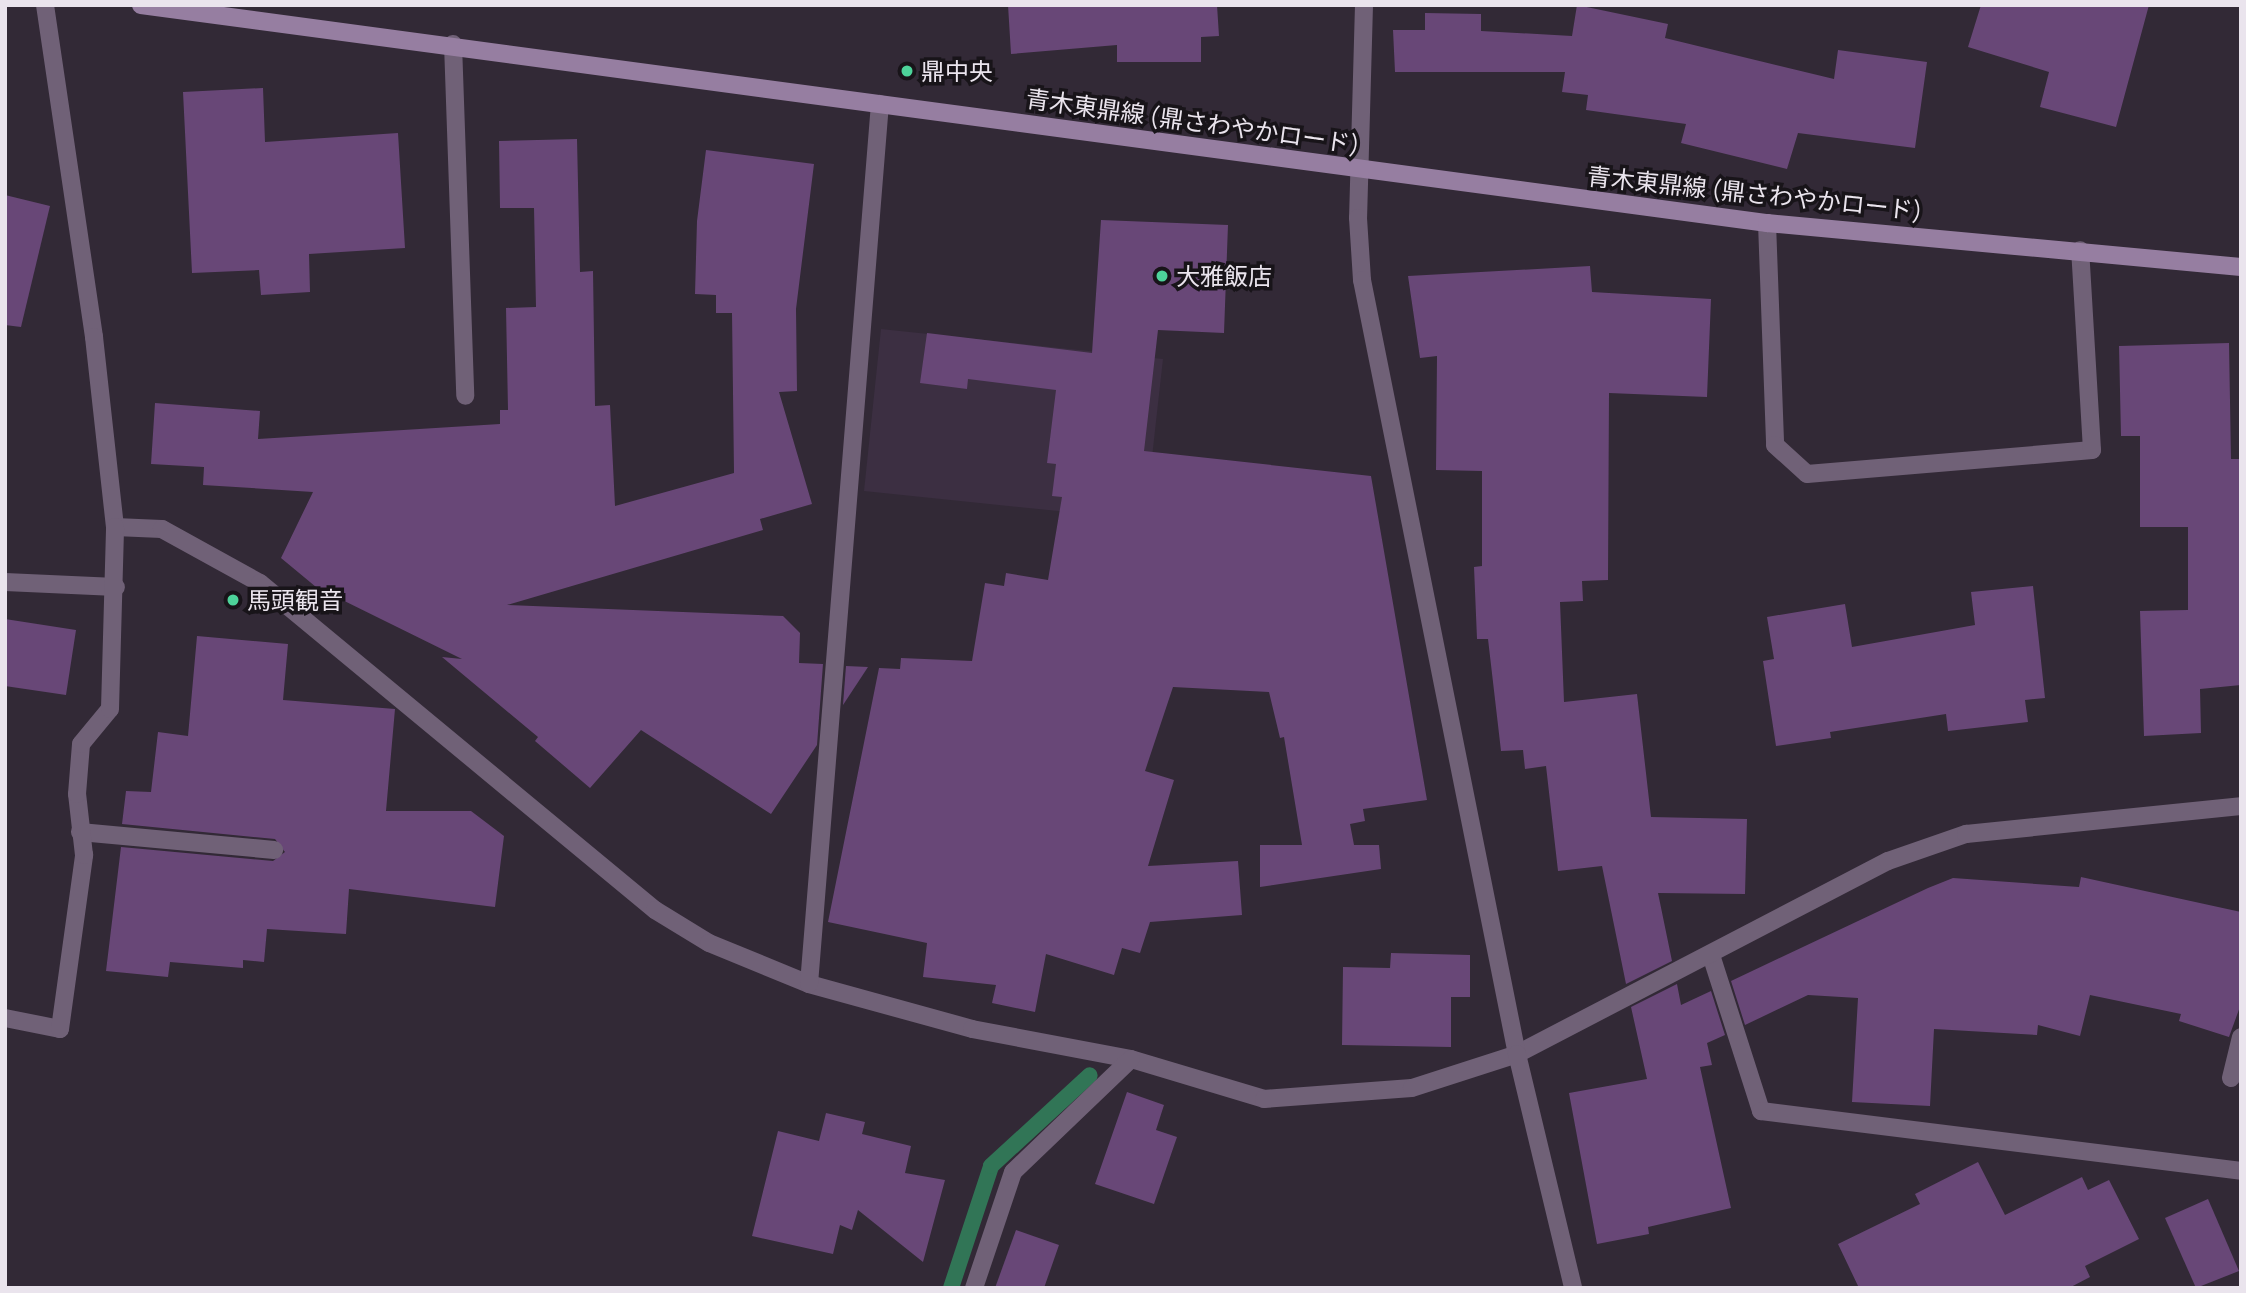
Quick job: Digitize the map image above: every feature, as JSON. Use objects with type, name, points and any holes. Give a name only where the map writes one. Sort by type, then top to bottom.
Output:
[{"type":"main road","name":"青木東鼎線 (鼎さわやかロード)","points":[[141,5],[453,44],[1767,223],[2241,267]]},
{"type":"street","points":[[5,1018],[60,1029],[84,855],[80,832],[81,744],[110,709],[116,587],[116,527],[94,337],[45,5]]},
{"type":"street","points":[[1364,5],[1360,169],[1362,280],[1517,1054],[1573,1288]]},
{"type":"street","points":[[453,44],[465,396]]},
{"type":"street","points":[[809,984],[880,104]]},
{"type":"street","points":[[1767,223],[1775,445],[1807,474],[2092,450],[2080,250]]},
{"type":"street","points":[[116,527],[162,528],[260,583],[655,910],[709,943],[809,984],[972,1029],[1131,1059],[1264,1099],[1412,1088],[1517,1054],[1888,861],[1966,834],[2241,806]]},
{"type":"street","points":[[5,582],[116,587]]},
{"type":"street","points":[[80,832],[274,850]]},
{"type":"street","points":[[1711,955],[1761,1111],[2241,1171]]},
{"type":"street","points":[[2231,1078],[2241,1037]]},
{"type":"street","points":[[974,1288],[1013,1172],[1131,1059]]},
{"type":"shaded area","points":[[881,329],[1163,359],[1145,520],[864,491]]},
{"type":"building","points":[[1008,5],[1217,5],[1219,36],[1201,37],[1201,62],[1117,62],[1117,45],[1011,54]]},
{"type":"building","points":[[1577,5],[1668,24],[1665,38],[1834,79],[1838,50],[1927,62],[1915,148],[1798,133],[1787,169],[1681,143],[1686,124],[1586,110],[1588,95],[1562,92],[1565,72],[1395,72],[1393,30],[1425,30],[1425,13],[1481,14],[1481,31],[1572,36]]},
{"type":"building","points":[[1981,5],[2149,5],[2116,127],[2040,107],[2049,72],[1968,47]]},
{"type":"building","points":[[263,88],[265,142],[398,133],[405,248],[309,254],[310,292],[261,295],[259,270],[192,273],[183,92]]},
{"type":"building","points":[[577,139],[580,272],[593,271],[595,406],[610,405],[615,506],[734,473],[732,313],[716,313],[716,295],[695,294],[697,221],[706,150],[814,164],[796,309],[797,391],[779,392],[812,504],[760,519],[763,530],[507,605],[783,616],[800,633],[799,663],[823,664],[817,745],[771,814],[641,730],[590,788],[535,741],[538,737],[442,657],[462,659],[316,587],[281,558],[313,492],[203,485],[204,467],[151,464],[155,403],[260,411],[258,439],[500,424],[500,410],[508,410],[506,308],[536,307],[534,208],[500,208],[499,141]]},
{"type":"building","points":[[5,195],[50,206],[21,327],[5,325]]},
{"type":"building","points":[[1101,220],[1228,225],[1224,333],[1158,330],[1144,451],[1371,476],[1427,800],[1363,809],[1365,821],[1350,824],[1354,845],[1379,845],[1381,869],[1260,887],[1260,845],[1302,845],[1284,737],[1280,738],[1269,692],[1173,687],[1145,771],[1174,780],[1148,866],[1238,861],[1242,915],[1150,922],[1140,953],[1122,948],[1114,975],[1046,954],[1035,1012],[992,1003],[996,985],[923,977],[927,943],[828,922],[879,668],[900,669],[901,658],[972,661],[985,583],[1004,586],[1006,573],[1048,580],[1062,497],[1052,496],[1056,464],[1047,463],[1056,390],[968,379],[967,389],[920,383],[927,333],[1092,353]]},
{"type":"building","points":[[1590,266],[1592,292],[1711,299],[1707,397],[1609,393],[1608,580],[1582,581],[1583,601],[1560,602],[1564,702],[1637,694],[1651,817],[1747,819],[1745,894],[1658,893],[1672,961],[1626,984],[1602,866],[1558,871],[1546,766],[1525,769],[1523,750],[1501,751],[1488,639],[1477,639],[1474,567],[1482,566],[1482,471],[1436,470],[1437,356],[1420,358],[1408,276]]},
{"type":"building","points":[[2229,343],[2231,459],[2241,459],[2241,685],[2200,689],[2201,733],[2144,736],[2140,611],[2188,610],[2188,527],[2140,527],[2140,436],[2121,436],[2119,346]]},
{"type":"building","points":[[2033,586],[2045,698],[2025,700],[2028,722],[1948,731],[1946,714],[1830,732],[1831,738],[1776,746],[1763,661],[1774,659],[1767,617],[1845,604],[1852,647],[1975,625],[1971,592]]},
{"type":"building","points":[[5,619],[76,630],[66,695],[5,686]]},
{"type":"building","points":[[197,636],[288,644],[283,700],[395,709],[386,811],[471,811],[504,836],[495,907],[349,889],[346,934],[267,929],[264,962],[243,960],[243,968],[170,962],[168,977],[106,971],[121,847],[273,861],[285,852],[275,839],[122,824],[126,791],[151,792],[158,732],[188,736]]},
{"type":"building","points":[[846,666],[868,667],[843,705]]},
{"type":"building","points":[[2081,877],[2241,912],[2241,1004],[2229,1037],[2179,1021],[2181,1014],[2090,995],[2080,1036],[2038,1025],[2037,1035],[1934,1029],[1930,1106],[1852,1102],[1858,998],[1808,995],[1745,1025],[1731,981],[1928,888],[1953,878],[2079,887]]},
{"type":"building","points":[[1391,953],[1470,955],[1470,997],[1451,997],[1451,1047],[1342,1045],[1343,967],[1390,968]]},
{"type":"building","points":[[1677,984],[1681,1005],[1711,991],[1725,1035],[1707,1043],[1712,1065],[1700,1067],[1731,1208],[1648,1227],[1649,1234],[1597,1244],[1569,1093],[1647,1079],[1631,1007]]},
{"type":"building","points":[[1127,1092],[1164,1105],[1156,1130],[1177,1137],[1154,1204],[1095,1184]]},
{"type":"building","points":[[826,1113],[865,1122],[862,1134],[911,1146],[905,1173],[945,1180],[923,1262],[858,1210],[852,1230],[840,1225],[833,1254],[752,1236],[778,1131],[819,1141]]},
{"type":"building","points":[[1978,1162],[2005,1215],[2082,1177],[2088,1190],[2109,1180],[2139,1239],[2085,1266],[2090,1277],[2069,1288],[1859,1288],[1838,1244],[1920,1204],[1915,1194]]},
{"type":"building","points":[[2208,1199],[2239,1271],[2196,1288],[2165,1218]]},
{"type":"building","points":[[1016,1230],[1059,1245],[1044,1288],[995,1288]]},
{"type":"waterway","points":[[951,1288],[991,1166],[1090,1075]]},
{"type":"place","name":"鼎中央","points":[[907,71]]},
{"type":"place","name":"大雅飯店","points":[[1162,276]]},
{"type":"place","name":"馬頭観音","points":[[233,600]]}]
